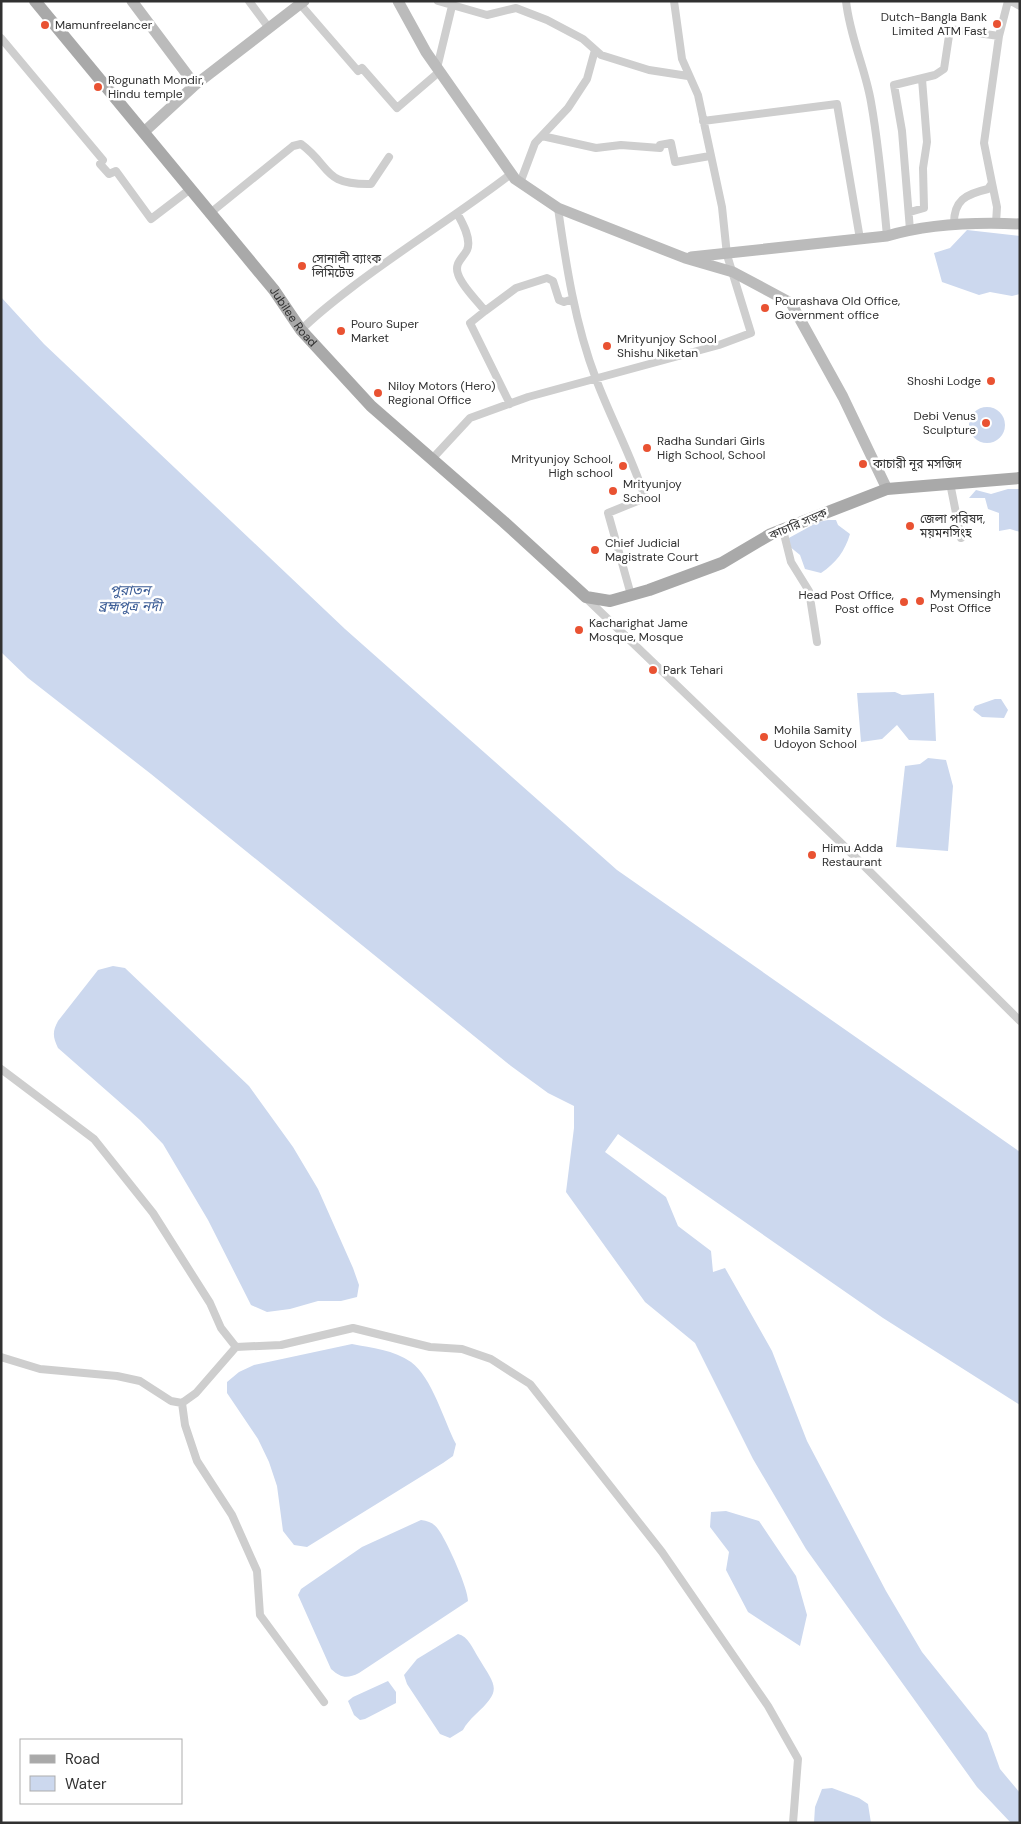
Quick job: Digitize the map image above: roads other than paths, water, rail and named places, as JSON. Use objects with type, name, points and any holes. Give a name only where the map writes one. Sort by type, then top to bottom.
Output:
[{"type":"main road","name":"Jubilee Road","points":[[35,1],[144,132],[189,190],[274,290],[301,330],[371,406],[586,597]]},
{"type":"main road","name":"কাচারি সড়ক","points":[[586,597],[610,600],[722,562],[783,530],[888,489],[950,482],[1020,478]]},
{"type":"street","points":[[132,1],[195,85]]},
{"type":"street","points":[[249,1],[269,28]]},
{"type":"street","points":[[398,1],[426,52],[511,174],[520,184],[558,208],[685,258],[733,272],[791,303],[843,397],[888,489]]},
{"type":"street","points":[[438,1],[487,15],[517,5],[583,39],[601,55],[648,70],[688,76]]},
{"type":"street","points":[[432,459],[470,418],[596,378],[720,345],[751,333],[727,254],[722,207],[698,96],[688,76],[676,30],[674,1]]},
{"type":"street","points":[[846,1],[849,28],[871,100],[881,168],[886,236]]},
{"type":"street","points":[[996,223],[996,207],[984,144],[999,36],[1009,1],[1020,6]]},
{"type":"street","points":[[144,132],[195,85],[302,3],[358,71],[362,68],[397,108],[438,70],[452,6]]},
{"type":"street","points":[[910,230],[902,131],[894,85],[935,75],[944,69],[950,29],[999,36]]},
{"type":"street","points":[[1,38],[104,160],[100,164],[109,174],[116,171],[151,219],[189,190]]},
{"type":"street","points":[[520,184],[535,143],[568,108],[587,79],[595,50]]},
{"type":"street","points":[[910,212],[924,208],[923,168],[927,142],[922,78]]},
{"type":"street","points":[[703,120],[837,104],[860,239]]},
{"type":"street","points":[[542,136],[596,148],[621,145],[660,148],[660,145],[671,143],[675,162],[710,156]]},
{"type":"street","points":[[209,214],[293,146],[301,144],[309,150],[321,166],[341,182],[370,184],[389,157]]},
{"type":"street","points":[[301,330],[314,317],[387,260],[511,174]]},
{"type":"street","points":[[954,226],[955,210],[962,200],[969,193],[988,189],[992,183]]},
{"type":"street","points":[[558,208],[568,279],[596,378],[635,467],[645,498],[608,514],[631,594]]},
{"type":"street","points":[[457,213],[466,232],[468,243],[467,249],[457,263],[457,273],[485,311]]},
{"type":"street","points":[[685,258],[886,236],[910,230],[996,223],[1020,224]]},
{"type":"street","points":[[510,404],[470,323],[516,288],[547,278],[553,282],[559,300],[564,302],[573,299]]},
{"type":"street","points":[[950,482],[961,538]]},
{"type":"street","points":[[783,530],[791,562],[809,591],[817,642]]},
{"type":"street","points":[[586,597],[840,842],[1020,1021]]},
{"type":"street","points":[[1,1069],[94,1139],[153,1212],[210,1303],[221,1328],[236,1347]]},
{"type":"street","points":[[1,1357],[40,1369],[117,1376],[140,1381],[171,1401],[182,1403],[196,1393],[236,1347],[281,1345],[353,1328],[430,1347],[462,1349],[491,1359],[530,1384],[662,1552],[768,1706],[798,1759],[793,1823]]},
{"type":"street","points":[[182,1403],[184,1425],[197,1461],[232,1515],[257,1571],[260,1615],[324,1702]]},
{"type":"water","points":[[967,230],[1020,236],[1020,294],[1012,296],[990,292],[979,295],[942,282],[934,253],[950,248]]},
{"type":"water","name":"পুরাতন ব্রহ্মপুত্র নদী","points":[[1,297],[44,344],[345,629],[617,870],[1020,1152],[1020,1405],[883,1318],[618,1134],[605,1152],[666,1197],[678,1226],[711,1251],[713,1272],[725,1268],[772,1351],[807,1441],[886,1591],[922,1652],[987,1733],[1000,1769],[1020,1793],[1020,1823],[1011,1823],[977,1787],[806,1549],[753,1459],[695,1343],[645,1302],[566,1192],[574,1128],[574,1106],[548,1093],[511,1066],[151,774],[28,678],[1,652]]},
{"type":"water","points":[[987,407],[994,408],[1000,412],[1004,418],[1004,432],[1000,438],[994,442],[987,443],[980,442],[974,438],[970,432],[969,425],[970,418],[974,412],[980,408]]},
{"type":"water","points":[[1008,489],[1020,489],[1020,532],[1010,529],[999,531],[999,513],[988,509],[985,498],[969,498],[976,490],[991,494]]},
{"type":"water","points":[[836,520],[838,525],[850,534],[843,551],[821,573],[805,569],[800,555],[789,546],[787,539],[818,522]]},
{"type":"water","points":[[895,692],[902,695],[934,693],[936,741],[909,740],[897,725],[882,739],[861,742],[857,693]]},
{"type":"water","points":[[995,699],[1001,699],[1008,710],[1004,718],[982,717],[973,710],[975,706]]},
{"type":"water","points":[[928,758],[946,760],[953,786],[948,851],[896,847],[905,766],[920,764]]},
{"type":"water","points":[[113,966],[125,968],[249,1086],[293,1147],[318,1189],[353,1268],[359,1285],[357,1297],[341,1301],[318,1301],[290,1309],[267,1312],[251,1305],[208,1220],[163,1144],[140,1120],[58,1048],[54,1034],[58,1021],[98,970]]},
{"type":"water","points":[[352,1344],[383,1350],[397,1355],[411,1362],[418,1369],[431,1388],[456,1444],[453,1456],[307,1547],[294,1545],[283,1531],[277,1486],[269,1462],[258,1439],[227,1393],[227,1382],[239,1372],[254,1365]]},
{"type":"water","points":[[726,1511],[759,1521],[796,1576],[807,1615],[800,1646],[748,1612],[726,1570],[729,1552],[710,1527],[711,1512]]},
{"type":"water","points":[[421,1520],[430,1522],[438,1529],[461,1577],[468,1601],[359,1673],[348,1677],[338,1674],[331,1669],[298,1595],[301,1589],[362,1547]]},
{"type":"water","points":[[458,1634],[465,1637],[470,1643],[489,1675],[494,1688],[490,1699],[463,1730],[450,1738],[440,1734],[407,1684],[404,1675],[417,1659]]},
{"type":"water","points":[[388,1681],[396,1692],[396,1703],[365,1719],[360,1720],[354,1715],[348,1701]]},
{"type":"water","points":[[832,1788],[859,1798],[868,1804],[871,1823],[814,1823],[815,1807],[822,1789]]},
{"type":"place","name":"Dutch-Bangla Bank Limited ATM Fast","points":[[997,24]]},
{"type":"place","name":"Mamunfreelancer","points":[[45,25]]},
{"type":"place","name":"Rogunath Mondir, Hindu temple","points":[[98,87]]},
{"type":"place","name":"সোনালী ব্যাংক লিমিটেড","points":[[302,266]]},
{"type":"place","name":"Pourashava Old Office, Government office","points":[[765,308]]},
{"type":"place","name":"Pouro Super Market","points":[[341,331]]},
{"type":"place","name":"Mrityunjoy School Shishu Niketan","points":[[607,346]]},
{"type":"place","name":"Shoshi Lodge","points":[[991,381]]},
{"type":"place","name":"Niloy Motors (Hero) Regional Office","points":[[378,393]]},
{"type":"place","name":"Debi Venus Sculpture","points":[[986,423]]},
{"type":"place","name":"Radha Sundari Girls High School, School","points":[[647,448]]},
{"type":"place","name":"কাচারী নূর মসজিদ","points":[[863,464]]},
{"type":"place","name":"Mrityunjoy School, High school","points":[[623,466]]},
{"type":"place","name":"Mrityunjoy School","points":[[613,491]]},
{"type":"place","name":"জেলা পরিষদ, ময়মনসিংহ","points":[[910,526]]},
{"type":"place","name":"Chief Judicial Magistrate Court","points":[[595,550]]},
{"type":"place","name":"Mymensingh Post Office","points":[[920,601]]},
{"type":"place","name":"Head Post Office, Post office","points":[[904,602]]},
{"type":"place","name":"Kacharighat Jame Mosque, Mosque","points":[[579,630]]},
{"type":"place","name":"Park Tehari","points":[[653,670]]},
{"type":"place","name":"Mohila Samity Udoyon School","points":[[764,737]]},
{"type":"place","name":"Himu Adda Restaurant","points":[[812,855]]}]
